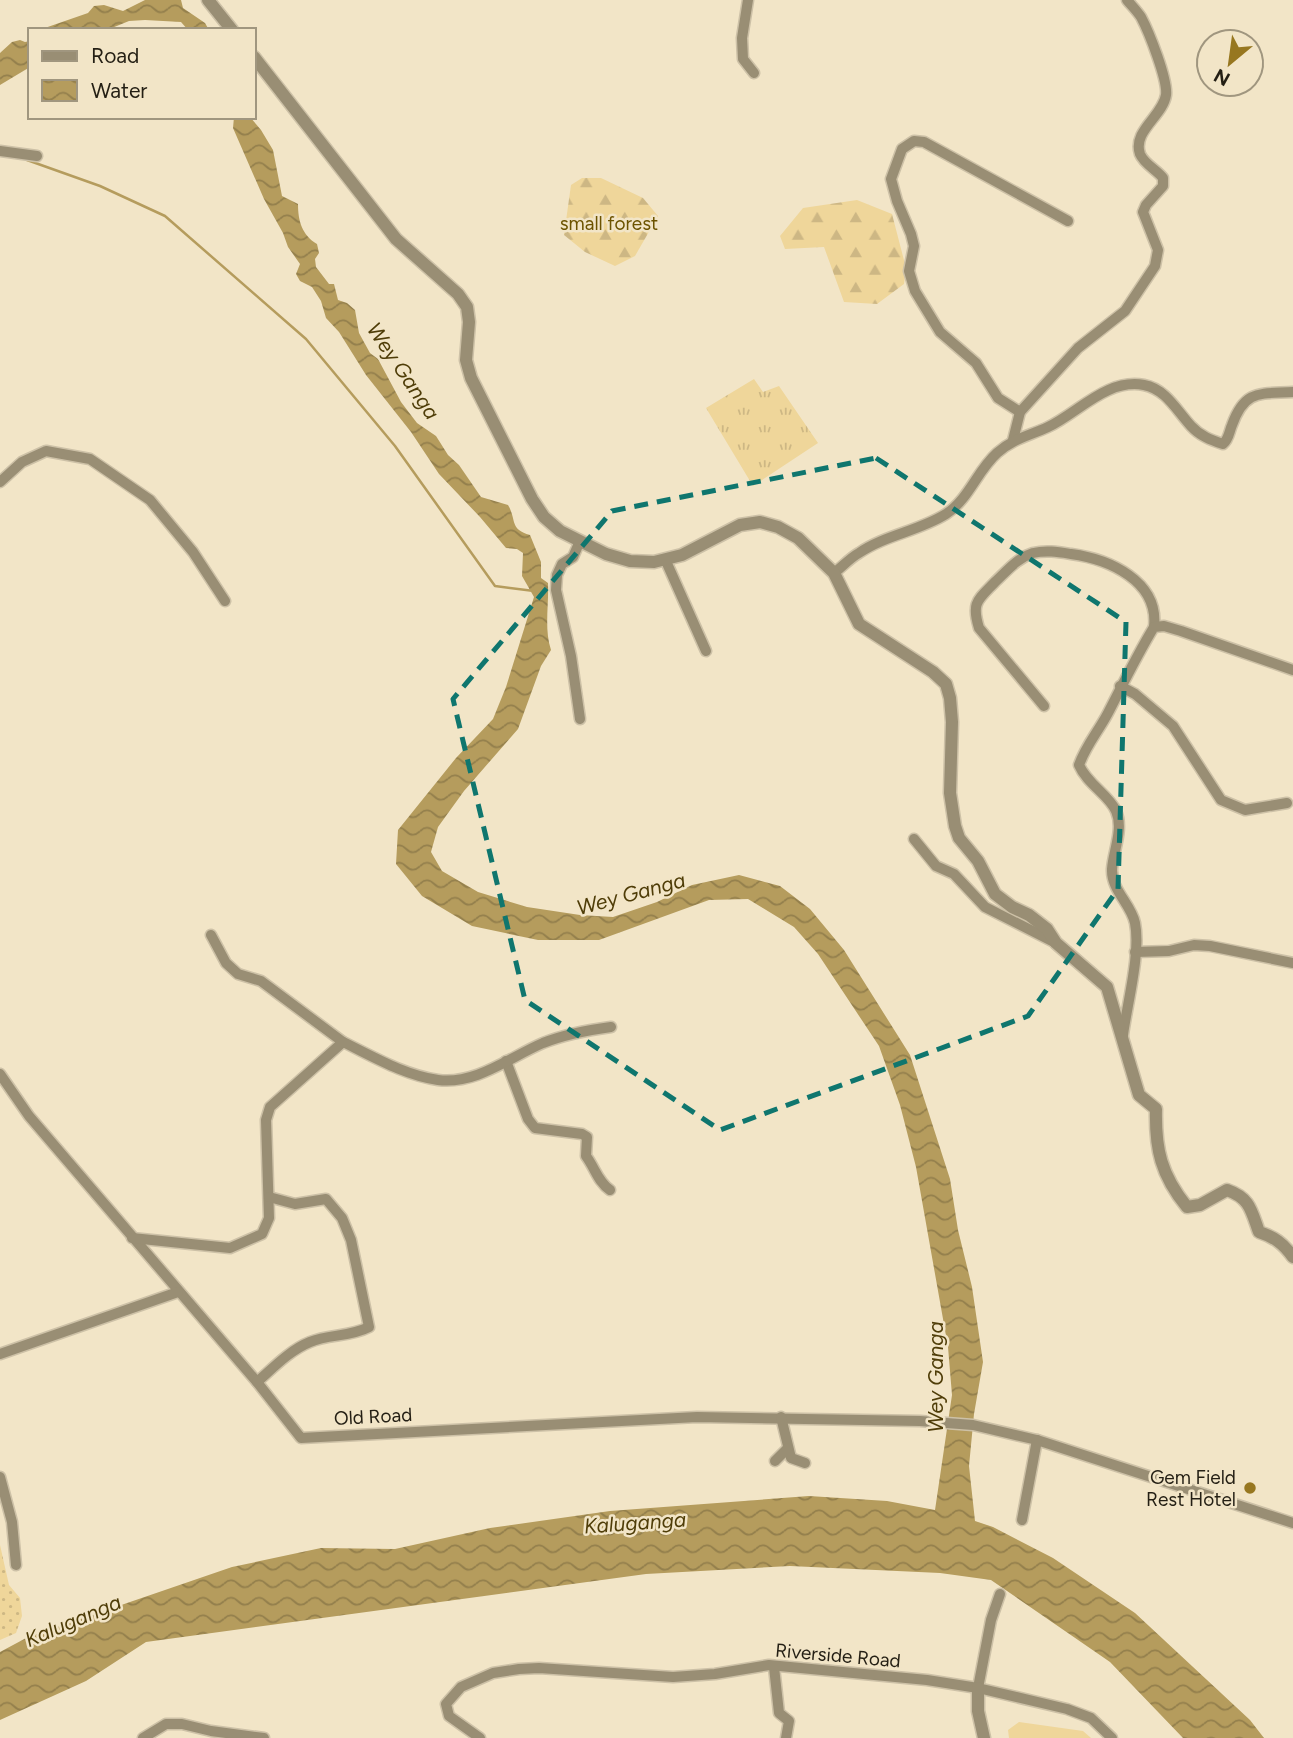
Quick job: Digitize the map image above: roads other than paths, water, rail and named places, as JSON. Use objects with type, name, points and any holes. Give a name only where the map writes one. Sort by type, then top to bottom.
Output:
[{"type":"street","points":[[208,0],[230,28]]},
{"type":"street","points":[[748,0],[741,38],[743,59],[754,74]]},
{"type":"street","points":[[1013,440],[1020,412],[1078,348],[1125,311],[1155,266],[1158,250],[1143,212],[1163,186],[1163,178],[1139,152],[1141,135],[1167,93],[1158,58],[1140,16],[1127,0]]},
{"type":"street","points":[[256,60],[396,239],[458,294],[467,307],[469,322],[466,360],[471,379],[531,499],[544,517],[560,531],[606,554],[630,561],[654,562],[682,555],[740,525],[760,522],[798,537],[834,573],[859,624],[933,671],[946,684],[952,722],[950,793],[959,838],[978,860],[995,894],[1047,929],[1056,943]]},
{"type":"street","points":[[1020,412],[998,398],[976,363],[940,332],[915,291],[909,271],[914,246],[891,179],[902,149],[914,141],[924,142],[1068,221]]},
{"type":"street","points":[[0,151],[37,156]]},
{"type":"street","points":[[834,573],[859,552],[929,524],[949,513],[960,503],[994,455],[1013,440],[1049,426],[1105,391],[1144,385],[1164,394],[1200,433],[1223,444],[1227,441],[1232,423],[1247,397],[1293,392]]},
{"type":"street","points":[[0,482],[22,462],[46,452],[90,459],[150,500],[193,552],[225,601]]},
{"type":"street","points":[[580,541],[573,557],[562,564],[557,575],[556,590],[580,719]]},
{"type":"street","points":[[1045,706],[979,628],[974,614],[976,601],[1016,562],[1032,554],[1046,551],[1093,557],[1139,582],[1151,600],[1155,615],[1154,627],[1120,686],[1107,715],[1084,749],[1079,765],[1082,773],[1116,811],[1118,835],[1112,869],[1113,880],[1135,922],[1135,952],[1123,1035]]},
{"type":"street","points":[[665,559],[706,651]]},
{"type":"street","points":[[1154,627],[1164,626],[1181,631],[1293,670]]},
{"type":"street","points":[[1120,686],[1135,694],[1172,726],[1221,800],[1245,810],[1287,803]]},
{"type":"street","points":[[914,839],[936,866],[954,874],[985,907],[1056,943],[1107,987],[1139,1095],[1156,1109],[1155,1140],[1170,1186],[1187,1207],[1200,1205],[1227,1189],[1240,1194],[1250,1204],[1259,1231],[1273,1236],[1285,1245],[1293,1256]]},
{"type":"street","points":[[211,935],[226,963],[238,974],[261,981],[343,1042],[396,1069],[439,1080],[472,1078],[543,1043],[581,1031],[611,1027]]},
{"type":"street","points":[[1135,952],[1169,951],[1194,945],[1210,946],[1293,963]]},
{"type":"street","points":[[132,1238],[230,1248],[262,1234],[269,1218],[266,1120],[270,1107],[343,1042]]},
{"type":"street","points":[[506,1061],[528,1119],[535,1128],[582,1134],[587,1137],[586,1156],[602,1184],[610,1190]]},
{"type":"street","name":"Old Road","points":[[0,1074],[29,1116],[257,1382],[301,1438],[679,1418],[781,1417],[973,1425],[1037,1440],[1293,1523]]},
{"type":"street","points":[[257,1382],[281,1360],[311,1341],[356,1334],[369,1327],[351,1240],[342,1218],[326,1199],[295,1204],[270,1197]]},
{"type":"street","points":[[0,1354],[178,1292]]},
{"type":"street","points":[[781,1417],[791,1458],[805,1463]]},
{"type":"street","points":[[1022,1520],[1037,1440]]},
{"type":"street","points":[[775,1461],[788,1448]]},
{"type":"street","points":[[0,1477],[12,1522],[16,1565]]},
{"type":"street","points":[[984,1738],[978,1711],[978,1688],[991,1620],[1000,1594]]},
{"type":"street","name":"Riverside Road","points":[[480,1738],[449,1716],[446,1704],[461,1687],[493,1673],[539,1668],[673,1677],[715,1674],[769,1665],[927,1680],[978,1688],[1068,1709],[1091,1718],[1112,1738]]},
{"type":"street","points":[[774,1667],[779,1713],[789,1721],[786,1738]]},
{"type":"street","points":[[143,1738],[166,1724],[182,1724],[264,1738]]},
{"type":"water","points":[[145,0],[181,0],[183,8],[205,23],[208,28],[186,28],[181,22],[145,20],[129,21],[112,28],[45,28],[88,13],[94,6],[104,5],[123,11]]},
{"type":"water","points":[[28,41],[28,68],[0,85],[0,53],[12,42]]},
{"type":"water","name":"Kaluganga","points":[[234,119],[252,119],[261,130],[273,150],[282,196],[298,204],[302,227],[317,244],[319,253],[315,259],[316,267],[329,284],[334,284],[338,300],[355,310],[359,333],[370,353],[378,359],[401,402],[417,423],[436,436],[481,497],[508,505],[516,527],[530,535],[541,562],[541,578],[548,583],[547,625],[551,650],[541,666],[518,729],[464,791],[438,827],[431,852],[442,871],[478,892],[527,907],[580,915],[613,917],[657,902],[692,885],[739,875],[780,886],[810,909],[844,950],[910,1055],[950,1179],[958,1230],[972,1287],[983,1362],[969,1466],[975,1521],[993,1527],[1053,1558],[1135,1613],[1250,1720],[1264,1738],[1183,1738],[1110,1662],[991,1580],[940,1573],[790,1566],[646,1574],[146,1642],[86,1681],[0,1720],[0,1652],[28,1637],[232,1567],[321,1548],[395,1549],[490,1528],[610,1511],[809,1496],[887,1501],[935,1510],[952,1395],[948,1347],[916,1167],[900,1105],[879,1046],[818,954],[794,927],[748,899],[709,900],[599,940],[538,940],[472,926],[422,896],[396,864],[398,830],[456,758],[493,719],[506,687],[534,597],[522,576],[523,553],[517,549],[506,548],[439,474],[411,432],[366,375],[339,332],[326,318],[321,301],[312,287],[300,281],[296,274],[300,264],[288,247],[264,199],[233,128]]},
{"type":"waterway","points":[[27,160],[100,186],[165,216],[306,339],[395,446],[495,586],[534,591]]},
{"type":"place","name":"Gem Field Rest Hotel","points":[[1250,1488]]},
{"type":"park label","name":"small forest","points":[[609,223]]},
{"type":"water label","name":"Wey Ganga","points":[[403,371]]},
{"type":"water label","name":"Wey Ganga","points":[[631,894]]},
{"type":"water label","name":"Wey Ganga","points":[[936,1377]]}]
